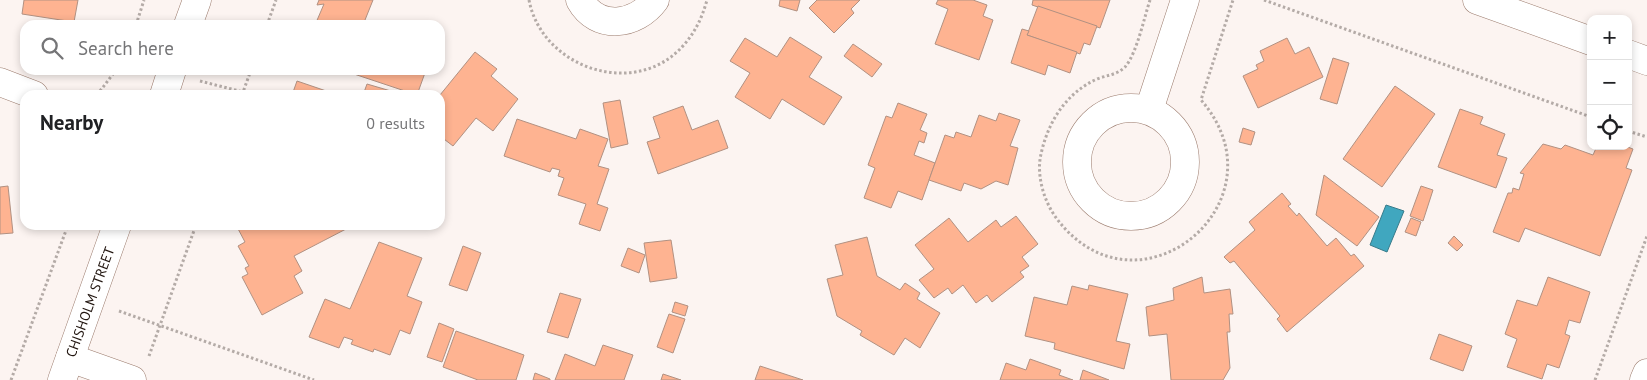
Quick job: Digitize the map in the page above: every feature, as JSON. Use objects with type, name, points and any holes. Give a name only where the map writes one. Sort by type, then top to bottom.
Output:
[{"type":"street","points":[[190,20],[197,0]]},
{"type":"street","points":[[580,0],[594,16],[607,21],[622,22],[635,18],[647,10],[655,0]]},
{"type":"street","points":[[1149,110],[1185,0]]},
{"type":"street","points":[[1477,0],[1587,40]]},
{"type":"street","points":[[1632,55],[1647,61]]},
{"type":"street","points":[[166,90],[170,75]]},
{"type":"street","points":[[0,82],[21,90]]},
{"type":"street","name":"CHISHOLM STREET","points":[[66,369],[115,230]]},
{"type":"street","points":[[66,369],[140,371]]},
{"type":"street","points":[[1644,380],[1647,373]]},
{"type":"path","points":[[138,20],[144,0]]},
{"type":"path","points":[[269,20],[276,0]]},
{"type":"path","points":[[1150,0],[1130,60],[1117,73],[1098,78],[1082,88],[1062,106],[1049,126],[1040,156],[1040,172],[1045,195],[1053,214],[1067,232],[1094,251],[1115,258],[1134,260],[1155,257],[1186,243],[1209,222],[1224,192],[1228,160],[1226,147],[1217,122],[1201,100],[1233,0]]},
{"type":"path","points":[[1264,0],[1587,116]]},
{"type":"path","points":[[102,90],[112,75]]},
{"type":"path","points":[[244,90],[248,75]]},
{"type":"path","points":[[1632,132],[1647,137]]},
{"type":"path","points":[[11,380],[66,230]]},
{"type":"path","points":[[140,371],[160,325],[194,230]]},
{"type":"path","points":[[1595,380],[1647,236]]},
{"type":"path","points":[[90,302],[314,380]]},
{"type":"water","points":[[1386,205],[1404,211],[1387,252],[1370,245]]},
{"type":"building","points":[[24,0],[78,0],[74,20],[61,20],[22,14]]},
{"type":"building","points":[[319,0],[373,0],[365,20],[317,20],[324,4],[317,5]]},
{"type":"building","points":[[780,0],[800,0],[797,11],[779,6]]},
{"type":"building","points":[[817,0],[860,0],[851,9],[854,13],[834,33],[809,8]]},
{"type":"building","points":[[938,0],[973,0],[987,5],[983,16],[993,20],[979,60],[935,44],[948,9],[936,4]]},
{"type":"building","points":[[1033,0],[1110,0],[1100,28],[1032,5]]},
{"type":"building","points":[[1038,6],[1097,26],[1090,45],[1084,43],[1080,54],[1027,35]]},
{"type":"building","points":[[1022,29],[1029,31],[1027,35],[1077,52],[1070,73],[1048,65],[1045,75],[1011,63]]},
{"type":"building","points":[[790,37],[822,57],[809,77],[842,97],[824,125],[782,99],[770,119],[735,97],[750,73],[730,61],[745,38],[777,57]]},
{"type":"building","points":[[1287,38],[1295,54],[1309,47],[1323,77],[1258,108],[1243,76],[1258,69],[1256,65],[1264,61],[1260,51]]},
{"type":"building","points":[[853,44],[882,64],[872,77],[844,56]]},
{"type":"building","points":[[475,52],[497,69],[491,76],[518,99],[493,131],[476,118],[453,146],[445,140],[444,90]]},
{"type":"building","points":[[1333,58],[1349,63],[1337,104],[1320,99]]},
{"type":"building","points":[[357,75],[424,75],[419,90],[402,90]]},
{"type":"building","points":[[297,81],[323,90],[294,90]]},
{"type":"building","points":[[367,84],[387,90],[365,90]]},
{"type":"building","points":[[1395,86],[1435,114],[1382,187],[1343,159]]},
{"type":"building","points":[[620,100],[628,144],[611,148],[603,103]]},
{"type":"building","points":[[898,103],[927,114],[920,130],[927,133],[924,143],[919,141],[914,155],[935,163],[922,200],[898,191],[891,208],[864,198],[875,168],[868,165],[886,116],[892,118]]},
{"type":"building","points":[[683,106],[692,130],[718,120],[728,148],[658,174],[647,142],[660,138],[653,117]]},
{"type":"building","points":[[1460,109],[1483,117],[1480,124],[1505,134],[1497,155],[1507,158],[1496,188],[1438,167]]},
{"type":"building","points":[[999,113],[1020,120],[1010,146],[1018,148],[1008,185],[996,181],[981,189],[964,183],[961,191],[929,180],[945,135],[954,138],[956,132],[971,137],[979,115],[996,121]]},
{"type":"building","points":[[517,119],[576,139],[580,129],[608,139],[598,166],[609,169],[597,204],[608,208],[600,231],[579,224],[586,204],[558,195],[564,178],[558,176],[560,170],[552,168],[550,172],[504,156]]},
{"type":"building","points":[[1243,128],[1255,132],[1251,145],[1239,142]]},
{"type":"building","points":[[1543,144],[1561,149],[1565,145],[1593,155],[1595,150],[1633,149],[1626,168],[1632,170],[1600,256],[1525,228],[1519,242],[1493,232],[1508,193],[1512,193],[1513,188],[1519,190],[1524,174],[1520,173]]},
{"type":"building","points":[[1324,175],[1379,217],[1357,246],[1316,215]]},
{"type":"building","points":[[8,186],[13,233],[0,234],[0,187]]},
{"type":"building","points":[[1421,186],[1433,190],[1423,221],[1410,216]]},
{"type":"building","points":[[1282,193],[1291,204],[1288,206],[1297,216],[1299,213],[1327,246],[1336,238],[1351,256],[1354,254],[1364,266],[1287,332],[1277,319],[1280,316],[1234,261],[1230,263],[1224,257],[1255,230],[1249,222]]},
{"type":"building","points":[[1016,216],[1038,244],[1022,257],[1029,266],[1020,272],[1024,277],[992,302],[987,295],[976,303],[963,285],[952,294],[948,288],[934,298],[919,280],[934,269],[915,245],[949,218],[968,242],[996,220],[1001,227]]},
{"type":"building","points":[[1411,218],[1421,222],[1416,236],[1405,232]]},
{"type":"building","points":[[239,230],[344,230],[294,256],[302,271],[294,276],[303,293],[262,315],[242,277],[248,274],[245,268],[249,266],[238,246],[245,242]]},
{"type":"building","points":[[1454,236],[1463,245],[1457,251],[1448,243]]},
{"type":"building","points":[[867,237],[877,276],[900,290],[905,283],[920,293],[917,299],[940,313],[920,348],[905,338],[894,355],[860,335],[862,331],[837,316],[827,279],[843,275],[835,245]]},
{"type":"building","points":[[671,240],[677,278],[650,282],[644,243]]},
{"type":"building","points":[[379,242],[422,258],[407,296],[422,302],[410,334],[400,330],[390,355],[374,349],[373,352],[351,344],[353,340],[344,337],[339,348],[309,337],[325,299],[350,309]]},
{"type":"building","points":[[463,246],[481,253],[467,291],[449,285]]},
{"type":"building","points":[[628,248],[645,255],[639,273],[621,266]]},
{"type":"building","points":[[1202,277],[1204,293],[1230,289],[1233,314],[1229,314],[1230,332],[1227,332],[1230,368],[1223,380],[1171,380],[1167,334],[1149,336],[1146,307],[1174,300],[1173,288]]},
{"type":"building","points":[[1548,277],[1590,292],[1580,323],[1569,320],[1565,334],[1570,336],[1559,368],[1547,364],[1542,379],[1507,367],[1517,339],[1505,334],[1517,300],[1537,306]]},
{"type":"building","points":[[1089,285],[1128,294],[1116,341],[1130,344],[1124,369],[1054,349],[1055,343],[1025,336],[1034,297],[1067,305],[1072,286],[1088,290]]},
{"type":"building","points":[[560,293],[581,299],[568,338],[547,332]]},
{"type":"building","points":[[675,302],[688,306],[685,316],[672,312]]},
{"type":"building","points":[[669,314],[685,319],[673,353],[657,347]]},
{"type":"building","points":[[439,323],[454,329],[442,362],[427,357]]},
{"type":"building","points":[[456,331],[524,355],[516,380],[478,380],[443,367]]},
{"type":"building","points":[[1439,334],[1472,346],[1463,371],[1430,359]]},
{"type":"building","points":[[603,345],[633,355],[624,380],[555,380],[565,354],[595,366]]},
{"type":"building","points":[[1030,359],[1061,370],[1059,375],[1073,380],[1000,380],[1006,363],[1026,370]]},
{"type":"building","points":[[760,366],[803,380],[755,380]]},
{"type":"building","points":[[1083,370],[1109,380],[1080,380]]},
{"type":"building","points":[[535,373],[550,379],[550,380],[533,380]]},
{"type":"building","points":[[663,374],[681,380],[661,380]]}]
